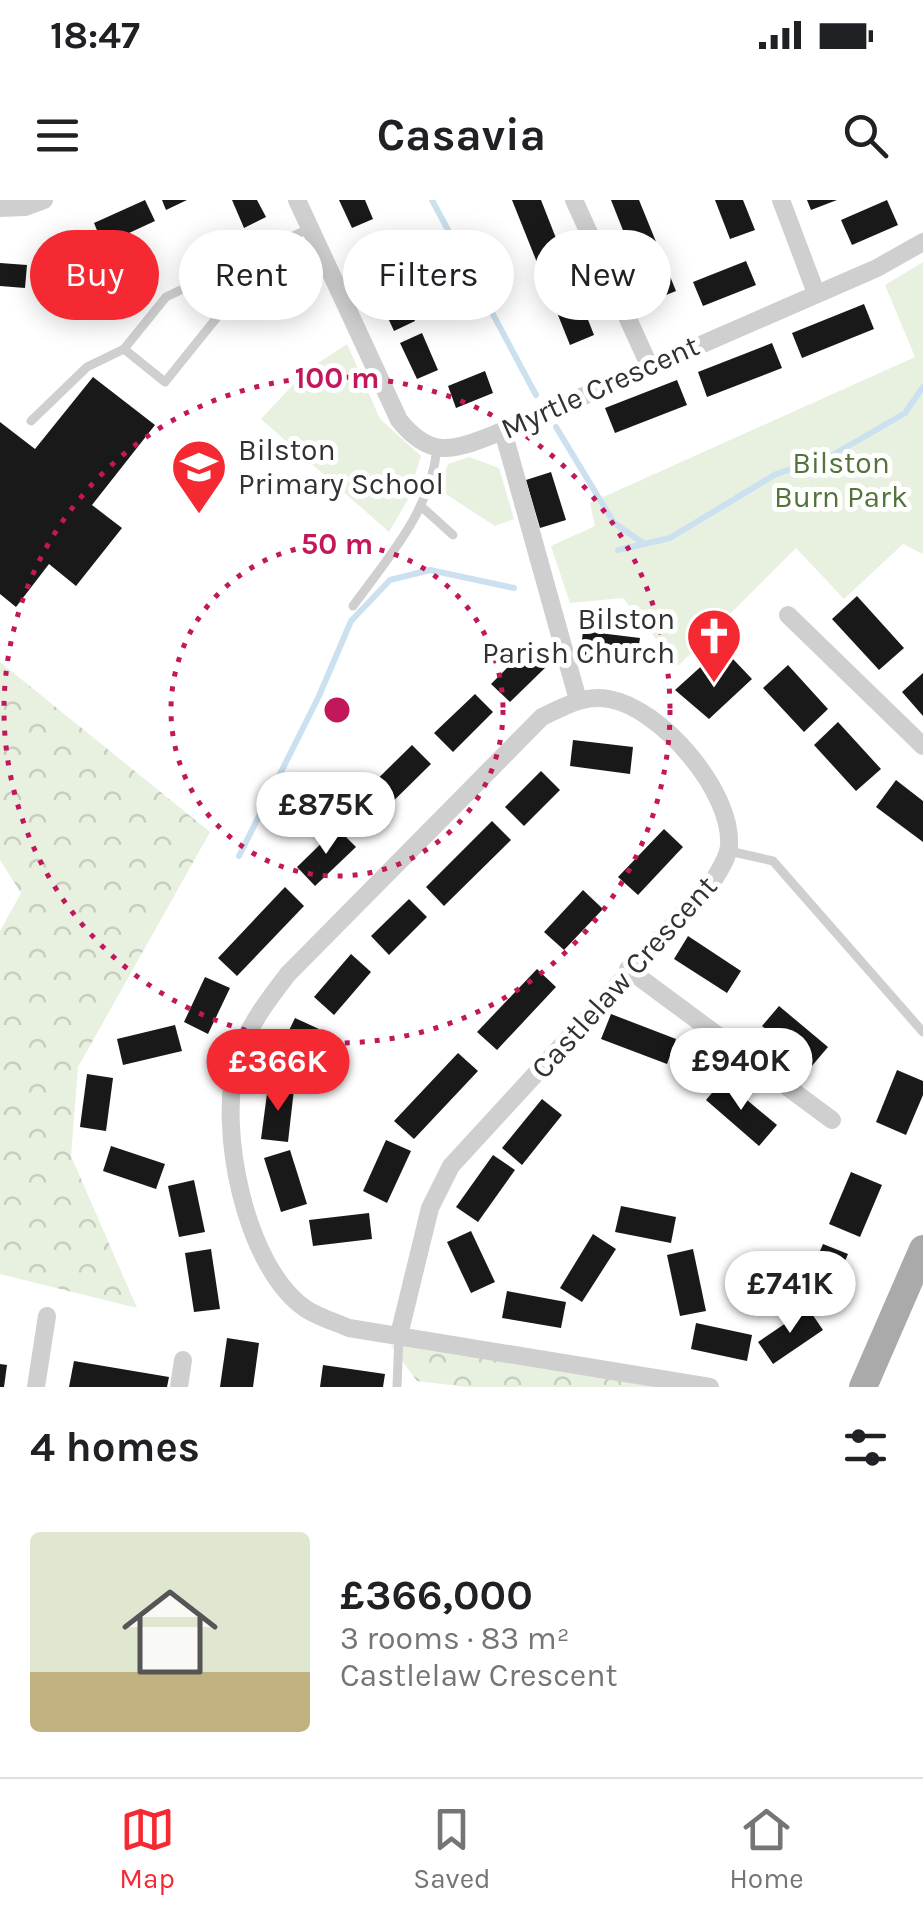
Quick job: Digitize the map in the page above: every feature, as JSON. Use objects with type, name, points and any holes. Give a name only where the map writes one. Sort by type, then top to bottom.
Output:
[{"type":"main road","points":[[862,1387],[923,1249]]},
{"type":"street","points":[[0,208],[26,208],[44,200]]},
{"type":"street","points":[[297,200],[400,420],[416,442],[438,449]]},
{"type":"street","points":[[574,200],[649,366]]},
{"type":"street","points":[[781,200],[816,293]]},
{"type":"street","name":"Myrtle Crescent","points":[[438,449],[459,448],[503,432],[877,268],[923,242]]},
{"type":"street","points":[[503,432],[578,700],[542,717],[288,974],[256,1016],[237,1060],[229,1113],[235,1161],[250,1226],[280,1281],[305,1309],[348,1328],[710,1387]]},
{"type":"street","points":[[788,615],[923,746]]},
{"type":"street","name":"Castlelaw Crescent","points":[[399,1335],[430,1208],[451,1166],[628,969],[713,881],[730,851],[722,798],[642,709],[606,698],[578,700]]},
{"type":"street","points":[[628,969],[832,1120]]},
{"type":"street","points":[[36,1387],[46,1316]]},
{"type":"street","points":[[179,1387],[184,1360]]},
{"type":"lane","points":[[306,230],[310,228]]},
{"type":"lane","points":[[32,422],[87,367],[124,349],[166,297],[179,291]]},
{"type":"lane","points":[[124,349],[165,382],[214,320]]},
{"type":"lane","points":[[353,606],[423,508],[438,449]]},
{"type":"lane","points":[[423,508],[453,535]]},
{"type":"lane","points":[[730,851],[772,861],[923,1032]]},
{"type":"lane","points":[[397,1387],[399,1335]]},
{"type":"green space","name":"Bilston Burn Park","points":[[923,262],[923,554],[903,544],[844,599],[796,548],[678,666],[623,598],[570,603],[551,546],[595,526],[590,503],[915,357],[885,285]]},
{"type":"green space","points":[[347,344],[380,419],[421,456],[407,501],[389,532],[261,419],[306,371]]},
{"type":"green space","points":[[469,457],[499,468],[514,519],[495,526],[438,489],[448,464]]},
{"type":"green space","points":[[0,662],[210,832],[78,1067],[71,1156],[137,1308],[0,1274],[0,931],[21,893],[0,860]]},
{"type":"green space","points":[[408,1343],[655,1387],[467,1387],[417,1381],[391,1346]]},
{"type":"building","points":[[145,200],[155,221],[136,230],[97,230],[94,223]]},
{"type":"building","points":[[162,200],[187,200],[166,210]]},
{"type":"building","points":[[232,200],[257,200],[266,217],[244,228]]},
{"type":"building","points":[[339,200],[365,200],[373,219],[352,228]]},
{"type":"building","points":[[512,200],[541,200],[553,230],[534,230],[534,255]]},
{"type":"building","points":[[611,200],[639,200],[651,230],[623,230]]},
{"type":"building","points":[[715,200],[743,200],[755,230],[730,239]]},
{"type":"building","points":[[807,200],[837,200],[811,210]]},
{"type":"building","points":[[887,200],[898,225],[852,245],[841,220]]},
{"type":"building","points":[[746,261],[756,285],[703,306],[693,282]]},
{"type":"building","points":[[0,263],[27,265],[25,288],[0,286]]},
{"type":"building","points":[[864,304],[874,329],[802,358],[792,333]]},
{"type":"building","points":[[389,320],[415,320],[415,321],[394,331]]},
{"type":"building","points":[[560,320],[588,320],[594,335],[570,345]]},
{"type":"building","points":[[422,333],[438,370],[417,379],[400,343]]},
{"type":"building","points":[[772,343],[782,368],[707,397],[698,372]]},
{"type":"building","points":[[485,371],[493,393],[456,408],[448,386]]},
{"type":"building","points":[[93,377],[155,425],[92,505],[122,528],[76,586],[49,564],[16,607],[0,594],[0,422],[35,449]]},
{"type":"building","points":[[677,380],[687,405],[615,433],[605,408]]},
{"type":"building","points":[[551,472],[566,520],[540,528],[526,480]]},
{"type":"building","points":[[857,596],[904,648],[879,670],[832,619]]},
{"type":"building","points":[[583,631],[640,638],[636,664],[580,657]]},
{"type":"building","name":"Bilston Parish Church","points":[[715,640],[752,679],[709,719],[675,690],[707,661],[700,654]]},
{"type":"building","points":[[529,646],[548,665],[510,702],[491,684]]},
{"type":"building","points":[[788,665],[828,709],[804,732],[763,688]]},
{"type":"building","points":[[923,673],[923,716],[902,692]]},
{"type":"building","points":[[475,694],[493,712],[453,752],[434,733]]},
{"type":"building","points":[[838,722],[881,769],[856,791],[814,745]]},
{"type":"building","points":[[573,740],[633,747],[630,774],[570,766]]},
{"type":"building","points":[[412,745],[431,764],[367,827],[348,808]]},
{"type":"building","points":[[541,771],[560,790],[524,826],[505,807]]},
{"type":"building","points":[[896,780],[923,801],[923,842],[876,807]]},
{"type":"building","points":[[492,821],[511,840],[444,906],[426,887]]},
{"type":"building","points":[[337,828],[356,847],[315,886],[297,867]]},
{"type":"building","points":[[664,829],[683,847],[638,895],[618,877]]},
{"type":"building","points":[[285,887],[304,906],[237,976],[218,958]]},
{"type":"building","points":[[583,890],[603,909],[564,950],[544,932]]},
{"type":"building","points":[[409,899],[427,917],[389,955],[371,936]]},
{"type":"building","points":[[688,936],[741,971],[727,993],[674,959]]},
{"type":"building","points":[[351,954],[371,972],[334,1015],[314,997]]},
{"type":"building","points":[[537,969],[556,987],[497,1050],[477,1032]]},
{"type":"building","points":[[205,977],[230,988],[208,1034],[184,1022]]},
{"type":"building","points":[[779,1006],[828,1047],[811,1067],[762,1026]]},
{"type":"building","points":[[611,1014],[676,1039],[667,1064],[601,1039]]},
{"type":"building","points":[[295,1018],[319,1029],[296,1078],[272,1066]]},
{"type":"building","points":[[175,1025],[182,1051],[123,1065],[117,1039]]},
{"type":"building","points":[[458,1053],[478,1071],[414,1139],[394,1121]]},
{"type":"building","points":[[897,1070],[923,1081],[923,1095],[906,1135],[876,1122]]},
{"type":"building","points":[[87,1074],[113,1078],[106,1131],[80,1127]]},
{"type":"building","points":[[723,1080],[777,1125],[759,1146],[706,1100]]},
{"type":"building","points":[[268,1086],[294,1089],[288,1142],[261,1139]]},
{"type":"building","points":[[542,1099],[562,1115],[522,1165],[502,1148]]},
{"type":"building","points":[[386,1140],[411,1151],[387,1203],[363,1191]]},
{"type":"building","points":[[111,1146],[165,1164],[156,1189],[103,1171]]},
{"type":"building","points":[[290,1150],[307,1204],[281,1212],[264,1158]]},
{"type":"building","points":[[493,1155],[515,1170],[478,1222],[456,1207]]},
{"type":"building","points":[[851,1172],[882,1185],[860,1237],[829,1224]]},
{"type":"building","points":[[194,1180],[205,1232],[179,1237],[168,1186]]},
{"type":"building","points":[[621,1206],[676,1217],[671,1243],[615,1232]]},
{"type":"building","points":[[369,1213],[372,1239],[313,1246],[309,1220]]},
{"type":"building","points":[[471,1231],[495,1282],[471,1293],[447,1242]]},
{"type":"building","points":[[593,1234],[616,1249],[582,1302],[560,1288]]},
{"type":"building","points":[[823,1244],[848,1254],[826,1306],[801,1296]]},
{"type":"building","points":[[211,1249],[220,1309],[194,1312],[185,1253]]},
{"type":"building","points":[[693,1249],[706,1311],[680,1316],[667,1255]]},
{"type":"building","points":[[507,1291],[566,1302],[561,1328],[502,1318]]},
{"type":"building","points":[[808,1308],[823,1330],[773,1364],[758,1342]]},
{"type":"building","points":[[696,1323],[752,1335],[747,1361],[691,1349]]},
{"type":"building","points":[[227,1338],[259,1343],[253,1387],[220,1387]]},
{"type":"building","points":[[74,1361],[169,1377],[167,1387],[69,1387]]},
{"type":"building","points":[[0,1364],[7,1365],[4,1387],[0,1387]]},
{"type":"building","points":[[323,1365],[385,1374],[383,1387],[320,1387]]},
{"type":"waterway","points":[[432,200],[536,395]]},
{"type":"waterway","points":[[618,550],[670,538],[776,474],[831,456],[905,413],[923,387]]},
{"type":"waterway","points":[[556,427],[614,523],[643,543]]},
{"type":"waterway","points":[[239,856],[319,696],[351,621],[390,580],[430,570],[514,588]]},
{"type":"place","name":"Bilston Primary School","points":[[199,516]]},
{"type":"place","name":"Bilston Parish Church","points":[[714,685]]}]
